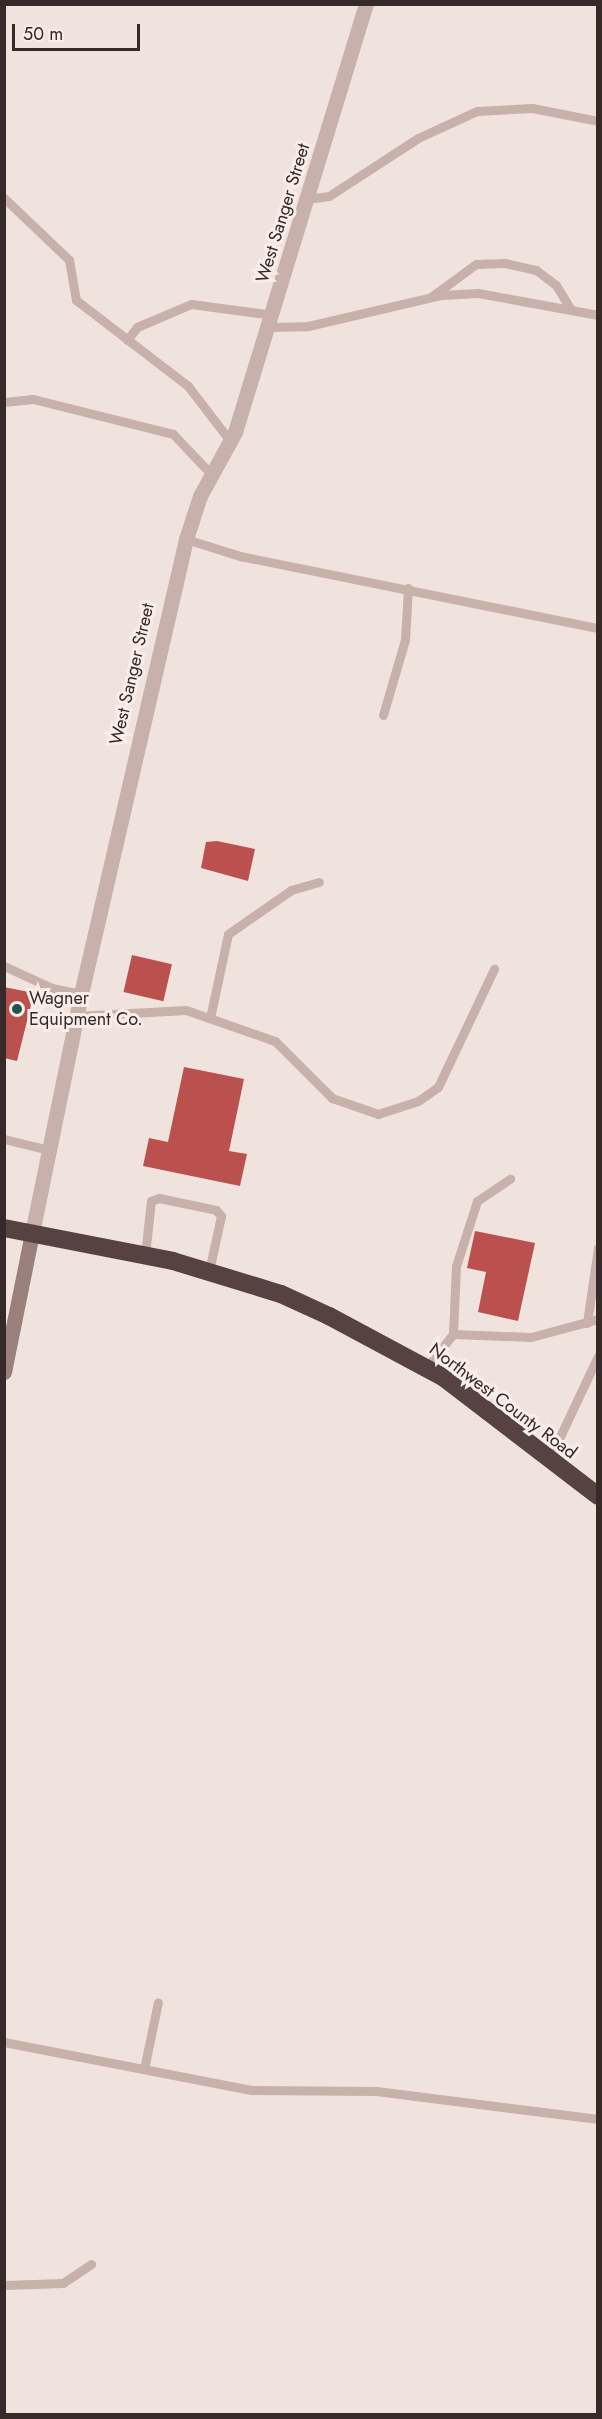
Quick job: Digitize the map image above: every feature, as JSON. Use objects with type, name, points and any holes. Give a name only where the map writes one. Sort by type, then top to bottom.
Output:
[{"type":"highway","name":"Northwest County Road","points":[[4,1228],[145,1255],[209,1271],[281,1294],[427,1367],[597,1496]]},
{"type":"main road","name":"West Sanger Street","points":[[4,1372],[32,1233]]},
{"type":"street","name":"West Sanger Street","points":[[32,1233],[76,1016],[186,539],[212,475],[230,441],[271,321],[366,4]]},
{"type":"lane","points":[[308,199],[329,196],[418,138],[477,111],[532,108],[597,121]]},
{"type":"lane","points":[[4,198],[69,261],[76,300],[188,386],[230,441]]},
{"type":"lane","points":[[431,298],[476,264],[505,263],[536,270],[556,285],[571,310]]},
{"type":"lane","points":[[127,340],[137,327],[191,304],[271,321],[308,326],[431,298],[478,293],[597,315]]},
{"type":"lane","points":[[4,402],[33,399],[172,434],[212,475]]},
{"type":"lane","points":[[186,539],[240,556],[408,588],[597,628]]},
{"type":"lane","points":[[383,715],[405,640],[408,588]]},
{"type":"lane","points":[[210,1018],[228,934],[291,890],[319,882]]},
{"type":"lane","points":[[4,966],[52,988],[81,994]]},
{"type":"lane","points":[[76,1016],[186,1010],[275,1041],[332,1098],[378,1114],[418,1101],[438,1087],[494,969]]},
{"type":"lane","points":[[4,1139],[49,1150]]},
{"type":"lane","points":[[427,1367],[453,1334],[456,1266],[477,1201],[510,1179]]},
{"type":"lane","points":[[145,1255],[151,1201],[159,1198],[216,1210],[221,1216],[209,1271]]},
{"type":"lane","points":[[587,1323],[597,1248]]},
{"type":"lane","points":[[453,1334],[531,1337],[597,1319]]},
{"type":"lane","points":[[548,1461],[597,1356]]},
{"type":"lane","points":[[144,2069],[158,2002]]},
{"type":"lane","points":[[4,2042],[252,2090],[376,2091],[597,2119]]},
{"type":"lane","points":[[4,2285],[63,2283],[91,2264]]},
{"type":"building","points":[[217,841],[255,849],[248,881],[201,868],[206,842]]},
{"type":"building","points":[[132,955],[172,964],[163,1001],[123,992]]},
{"type":"building","name":"Wagner Equipment Co.","points":[[4,987],[34,993],[17,1061],[4,1058]]},
{"type":"building","points":[[184,1067],[244,1079],[229,1151],[247,1154],[240,1186],[143,1166],[149,1138],[168,1142]]},
{"type":"building","points":[[475,1231],[535,1243],[518,1321],[478,1312],[486,1272],[467,1268]]},
{"type":"place","name":"Wagner Equipment Co.","points":[[17,1009]]}]
